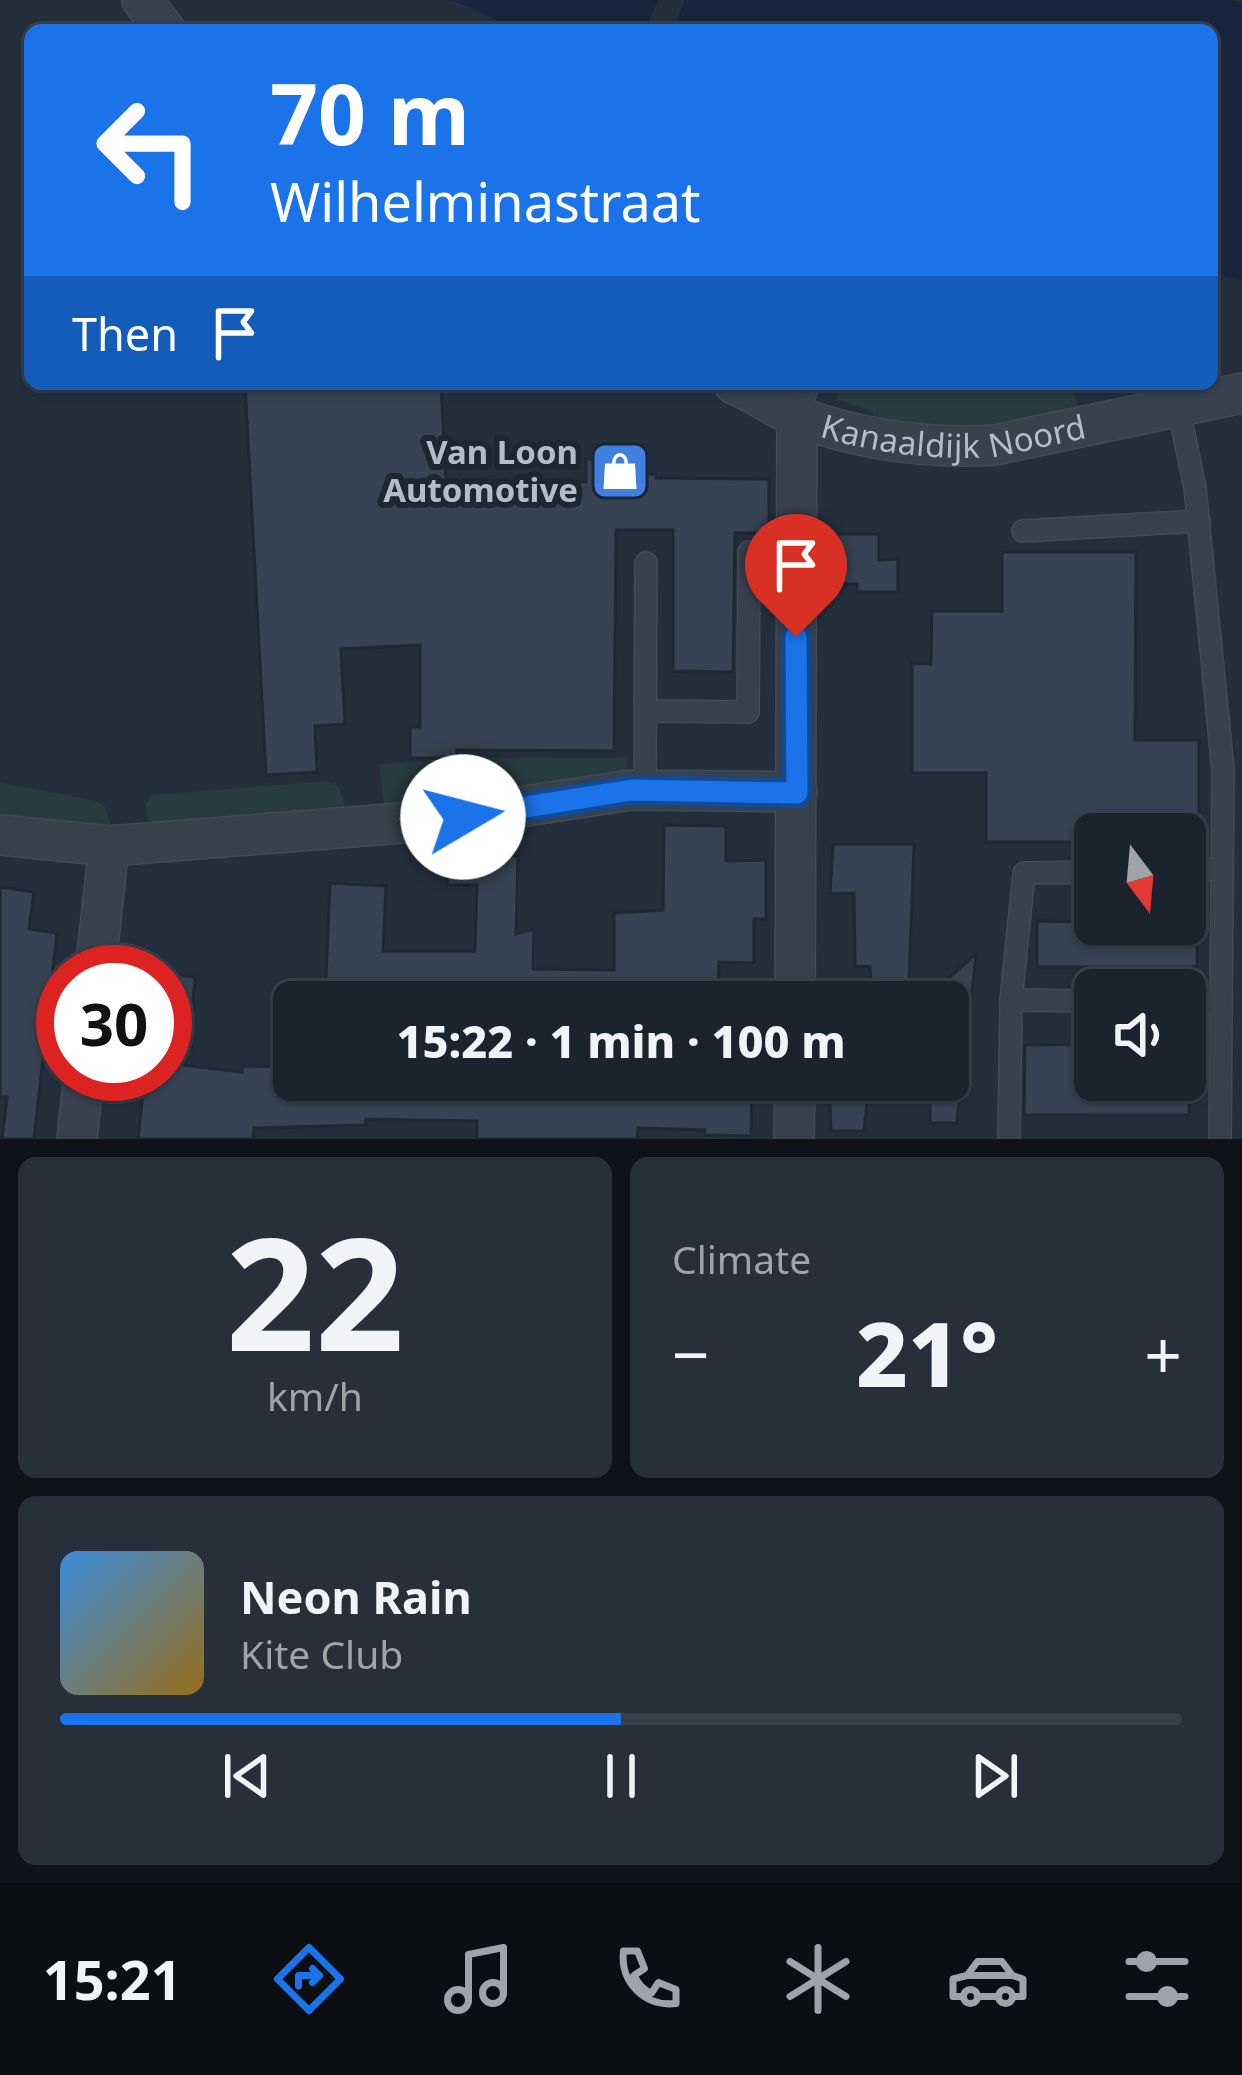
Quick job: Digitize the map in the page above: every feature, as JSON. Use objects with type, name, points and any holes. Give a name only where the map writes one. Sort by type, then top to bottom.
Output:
[{"type":"street","points":[[142,0],[160,24]]},
{"type":"street","name":"Kanaaldijk Noord","points":[[758,390],[803,401],[882,440],[961,447],[995,445],[1242,393]]},
{"type":"street","points":[[795,981],[796,598],[803,401]]},
{"type":"street","points":[[0,835],[109,846],[369,828],[645,790],[797,793]]},
{"type":"street","points":[[98,945],[109,846]]},
{"type":"street","points":[[77,1139],[81,1101]]},
{"type":"street","points":[[794,1139],[795,1101]]},
{"type":"lane","points":[[1178,406],[1199,521],[1223,770],[1220,1139]]},
{"type":"lane","points":[[1023,532],[1199,521]]},
{"type":"lane","points":[[646,711],[748,712],[749,552]]},
{"type":"lane","points":[[645,790],[646,563]]},
{"type":"lane","points":[[749,598],[796,598]]},
{"type":"lane","points":[[1206,869],[1222,869]]},
{"type":"lane","points":[[1009,1139],[1011,1000],[1024,873],[1074,872]]},
{"type":"lane","points":[[1011,1000],[1074,1001]]},
{"type":"lane","points":[[1206,1003],[1221,1003]]},
{"type":"green space","points":[[838,390],[1074,390],[1078,409],[986,429],[932,427],[872,419],[873,412],[836,399]]},
{"type":"green space","points":[[457,758],[627,758],[626,778],[384,809],[379,765]]},
{"type":"green space","points":[[326,781],[339,787],[347,814],[149,831],[146,804],[152,795]]},
{"type":"green space","points":[[0,783],[97,801],[105,807],[114,833],[0,821]]},
{"type":"water","points":[[452,0],[1242,3],[1242,281],[1218,274],[1218,24],[506,24]]},
{"type":"pier","points":[[658,0],[685,0],[675,24],[648,24]]},
{"type":"building","points":[[245,390],[441,390],[446,481],[586,482],[586,459],[641,459],[641,474],[656,474],[656,478],[769,479],[769,533],[735,533],[733,672],[673,671],[673,530],[616,530],[614,751],[457,750],[457,758],[410,758],[410,727],[420,727],[420,645],[341,649],[345,724],[315,726],[317,772],[266,775]]},
{"type":"building","points":[[832,534],[879,534],[879,560],[898,559],[898,592],[857,592],[857,584],[832,584]]},
{"type":"building","points":[[1002,552],[1136,552],[1135,740],[1199,740],[1199,813],[1074,813],[1074,842],[986,842],[986,773],[912,773],[912,663],[931,664],[932,611],[1002,611]]},
{"type":"building","points":[[664,825],[726,826],[726,861],[766,860],[766,919],[754,919],[754,963],[719,962],[718,981],[326,981],[330,883],[386,886],[383,951],[475,951],[477,885],[447,885],[448,853],[518,856],[516,934],[534,929],[533,969],[614,970],[614,913],[663,910]]},
{"type":"building","points":[[833,844],[914,844],[909,981],[871,981],[870,967],[855,966],[854,893],[830,894]]},
{"type":"building","points":[[0,887],[34,892],[29,929],[57,933],[56,945],[36,945],[38,1101],[34,1139],[2,1139],[7,1097],[0,1097]]},
{"type":"building","points":[[1037,921],[1074,922],[1074,945],[1197,945],[1197,967],[1037,967]]},
{"type":"building","points":[[976,954],[971,1002],[969,981],[945,981]]},
{"type":"building","points":[[1074,1044],[1074,1101],[1189,1101],[1189,1115],[1024,1115],[1025,1045]]},
{"type":"building","points":[[192,1066],[242,1072],[242,1066],[273,1067],[273,1101],[752,1101],[751,1136],[638,1128],[637,1139],[477,1139],[477,1121],[366,1119],[366,1125],[254,1128],[253,1139],[138,1139],[142,1101],[192,1101]]},
{"type":"building","points":[[830,1101],[867,1101],[864,1131],[831,1131]]},
{"type":"building","points":[[930,1101],[959,1101],[957,1123],[930,1123]]},
{"type":"place","name":"Van Loon Automotive","points":[[620,471]]},
{"type":"route","points":[[463,817],[632,790],[797,793],[796,637]]}]
